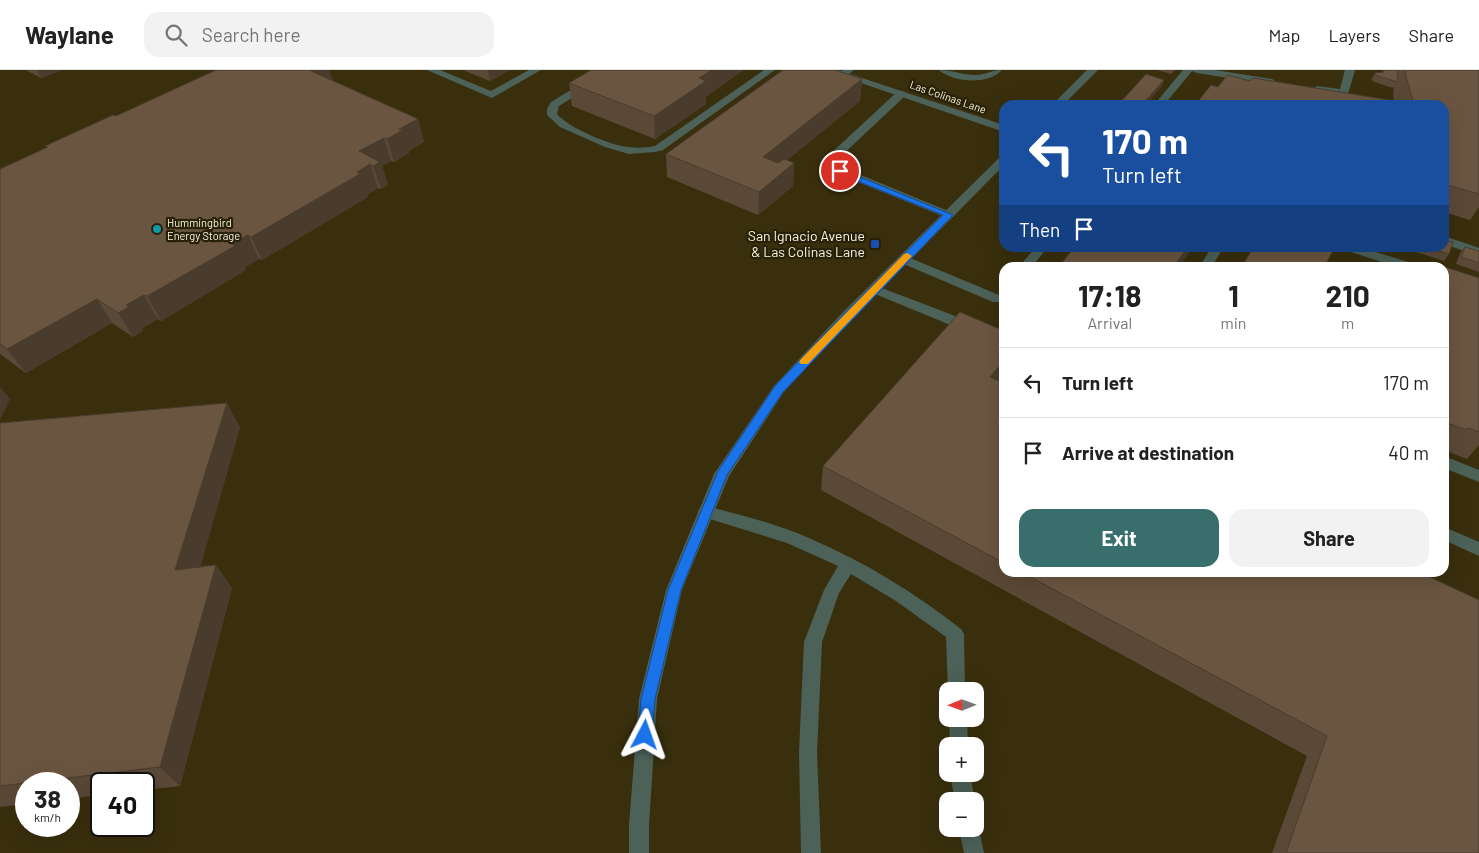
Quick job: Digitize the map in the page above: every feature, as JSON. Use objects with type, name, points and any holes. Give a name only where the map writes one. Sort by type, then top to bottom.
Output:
[{"type":"street","points":[[432,70],[492,95],[536,70]]},
{"type":"street","points":[[611,70],[555,104],[551,109],[552,115],[558,124],[618,149],[646,151],[660,148],[770,70]]},
{"type":"street","name":"Las Colinas Lane","points":[[828,70],[845,72],[901,94],[999,127]]},
{"type":"street","points":[[944,70],[970,78],[982,78],[997,70]]},
{"type":"street","points":[[1063,100],[1093,70]]},
{"type":"street","points":[[1164,100],[1188,70]]},
{"type":"street","points":[[1197,70],[1284,84]]},
{"type":"street","points":[[1304,87],[1344,92],[1350,70]]},
{"type":"street","points":[[901,94],[832,158],[834,166],[840,171],[949,215]]},
{"type":"street","points":[[639,853],[639,825],[648,699],[674,590],[722,474],[779,389],[903,259],[999,164]]},
{"type":"street","points":[[1449,242],[1479,252]]},
{"type":"street","points":[[1029,262],[1038,252]]},
{"type":"street","points":[[1366,252],[1396,262]]},
{"type":"street","points":[[1366,262],[1370,253]]},
{"type":"street","points":[[903,259],[999,295]]},
{"type":"street","points":[[874,290],[945,317],[999,341]]},
{"type":"street","points":[[1449,464],[1479,476]]},
{"type":"street","points":[[706,512],[804,543],[848,565],[930,613],[955,634],[956,682]]},
{"type":"street","points":[[1449,535],[1479,549]]},
{"type":"street","points":[[811,853],[808,752],[813,642],[832,590],[848,565]]},
{"type":"street","points":[[971,837],[974,853]]},
{"type":"shaded area","points":[[0,70],[1479,70],[1479,853],[0,853]]},
{"type":"building","name":"Hummingbird Energy Storage","points":[[216,70],[314,70],[311,71],[418,119],[399,129],[403,130],[387,139],[384,138],[359,151],[380,162],[373,166],[370,164],[357,172],[360,174],[251,237],[248,235],[232,244],[235,246],[147,296],[144,295],[126,305],[129,307],[118,313],[97,299],[7,349],[0,344],[0,169],[48,147],[45,146]]},
{"type":"building","points":[[591,70],[712,70],[699,78],[706,81],[654,116],[569,83]]},
{"type":"building","points":[[783,70],[835,70],[862,79],[763,157],[778,163],[784,159],[794,163],[759,192],[666,154]]},
{"type":"building","points":[[1384,70],[1398,70],[1397,82],[1375,75],[1375,73],[1384,72]]},
{"type":"building","points":[[1406,70],[1479,70],[1479,194],[1449,185],[1449,100],[1413,100],[1405,73]]},
{"type":"building","points":[[1146,74],[1164,80],[1146,100],[1123,100]]},
{"type":"building","points":[[1227,75],[1250,81],[1253,78],[1389,100],[1199,100],[1211,85],[1218,87]]},
{"type":"building","points":[[1449,241],[1453,242],[1449,254],[1442,252],[1449,252]]},
{"type":"building","points":[[1465,247],[1479,251],[1479,263],[1461,257]]},
{"type":"building","points":[[1071,252],[1184,252],[1177,262],[1062,262]]},
{"type":"building","points":[[1251,252],[1332,252],[1327,262],[1245,262]]},
{"type":"building","points":[[1449,268],[1479,278],[1479,432],[1468,428],[1467,430],[1449,424]]},
{"type":"building","points":[[960,312],[999,329],[999,367],[990,377],[999,381],[999,560],[823,466]]},
{"type":"building","points":[[227,403],[175,570],[216,565],[160,767],[118,772],[90,772],[90,775],[80,776],[80,772],[15,772],[15,784],[0,786],[0,423]]},
{"type":"building","points":[[1030,577],[1430,577],[1479,600],[1479,853],[1286,853],[1327,736]]},
{"type":"slow traffic","points":[[805,362],[848,315],[907,256]]},
{"type":"place","name":"Hummingbird Energy Storage","points":[[157,229]]},
{"type":"place","name":"San Ignacio Avenue & Las Colinas Lane","points":[[875,244]]},
{"type":"route","points":[[645,735],[648,699],[674,590],[722,474],[779,389],[848,315],[949,215],[840,171]]}]
